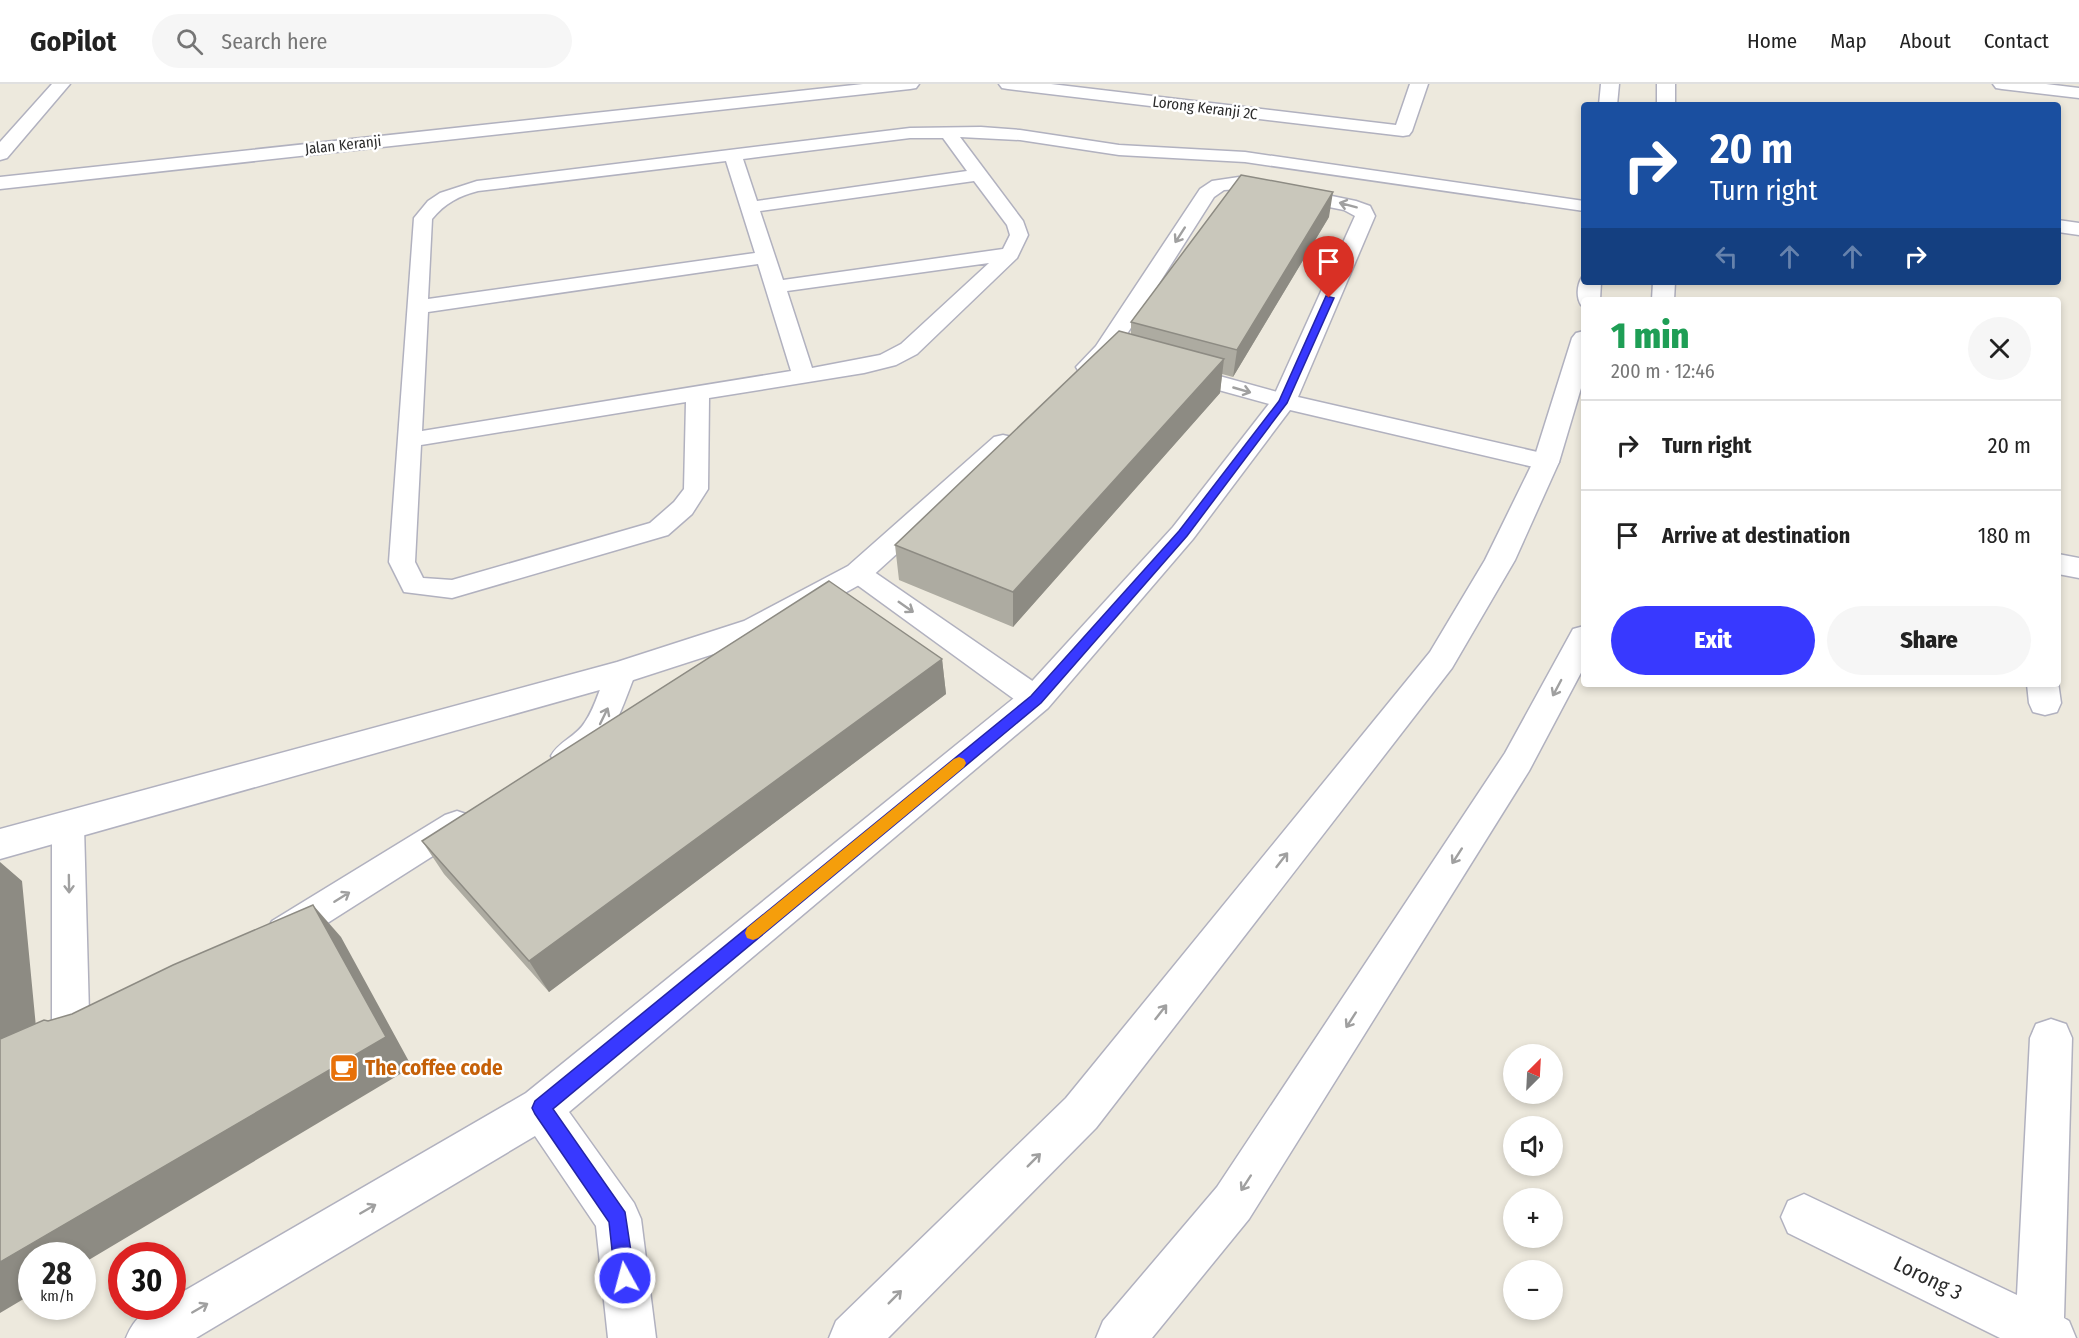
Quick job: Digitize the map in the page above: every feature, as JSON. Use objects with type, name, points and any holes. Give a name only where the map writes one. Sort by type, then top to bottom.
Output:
[{"type":"street","points":[[0,154],[61,84]]},
{"type":"street","name":"Jalan Keranji","points":[[0,183],[685,100],[910,84]]},
{"type":"street","name":"Lorong Keranji 2C","points":[[1008,84],[1403,131],[1419,84]]},
{"type":"street","points":[[1608,102],[1610,84]]},
{"type":"street","points":[[1666,84],[1666,102]]},
{"type":"street","points":[[2002,84],[2079,93]]},
{"type":"street","points":[[150,1338],[541,1108],[1036,699],[1183,533],[1284,401],[1365,216],[1363,210],[1349,205],[1239,183],[1219,185],[1207,193],[1116,354],[1070,383]]},
{"type":"street","points":[[2061,226],[2079,229]]},
{"type":"street","points":[[853,1338],[1081,1113],[1434,669],[1500,560],[1546,462],[1581,347]]},
{"type":"street","points":[[1284,401],[1546,462]]},
{"type":"street","points":[[0,844],[621,672],[755,629],[858,573],[1026,423]]},
{"type":"street","points":[[2061,565],[2079,568]]},
{"type":"street","points":[[1120,1338],[1233,1203],[1517,762],[1581,643]]},
{"type":"street","points":[[2043,1336],[2051,1038]]},
{"type":"street","points":[[541,1108],[618,1219],[632,1338]]},
{"type":"street","name":"Lorong 3","points":[[1804,1217],[2043,1336]]},
{"type":"lane","points":[[409,440],[804,376],[888,360],[909,349],[1010,254],[1019,236],[1016,225],[947,132]]},
{"type":"lane","points":[[698,393],[696,489],[683,508],[660,529],[452,589],[414,586],[402,562],[423,218],[436,201],[457,191],[477,186],[910,133],[947,132],[1020,135],[1119,150],[1245,157],[1581,206]]},
{"type":"lane","points":[[733,155],[804,376]]},
{"type":"lane","points":[[750,207],[978,175]]},
{"type":"lane","points":[[776,287],[1010,254]]},
{"type":"lane","points":[[417,308],[766,257]]},
{"type":"lane","points":[[1161,367],[1284,401]]},
{"type":"lane","points":[[858,573],[1036,699]]},
{"type":"lane","points":[[537,774],[587,742],[600,725],[621,672]]},
{"type":"lane","points":[[257,949],[488,805]]},
{"type":"lane","points":[[68,826],[71,1024],[87,1032],[110,1025],[132,1014]]},
{"type":"building","points":[[1241,175],[1333,192],[1237,350],[1131,322]]},
{"type":"building","points":[[1119,331],[1224,359],[1013,592],[895,545]]},
{"type":"building","points":[[829,581],[942,659],[529,961],[422,841]]},
{"type":"building","points":[[313,905],[386,1037],[34,1242],[18,1242],[18,1252],[0,1262],[0,1039],[44,1020],[48,1021],[72,1014],[173,965]]},
{"type":"slow traffic","points":[[753,933],[959,763]]},
{"type":"place","name":"The coffee code","points":[[344,1068]]},
{"type":"route","points":[[625,1278],[618,1219],[541,1108],[1036,699],[1183,533],[1284,401],[1329,298]]}]
